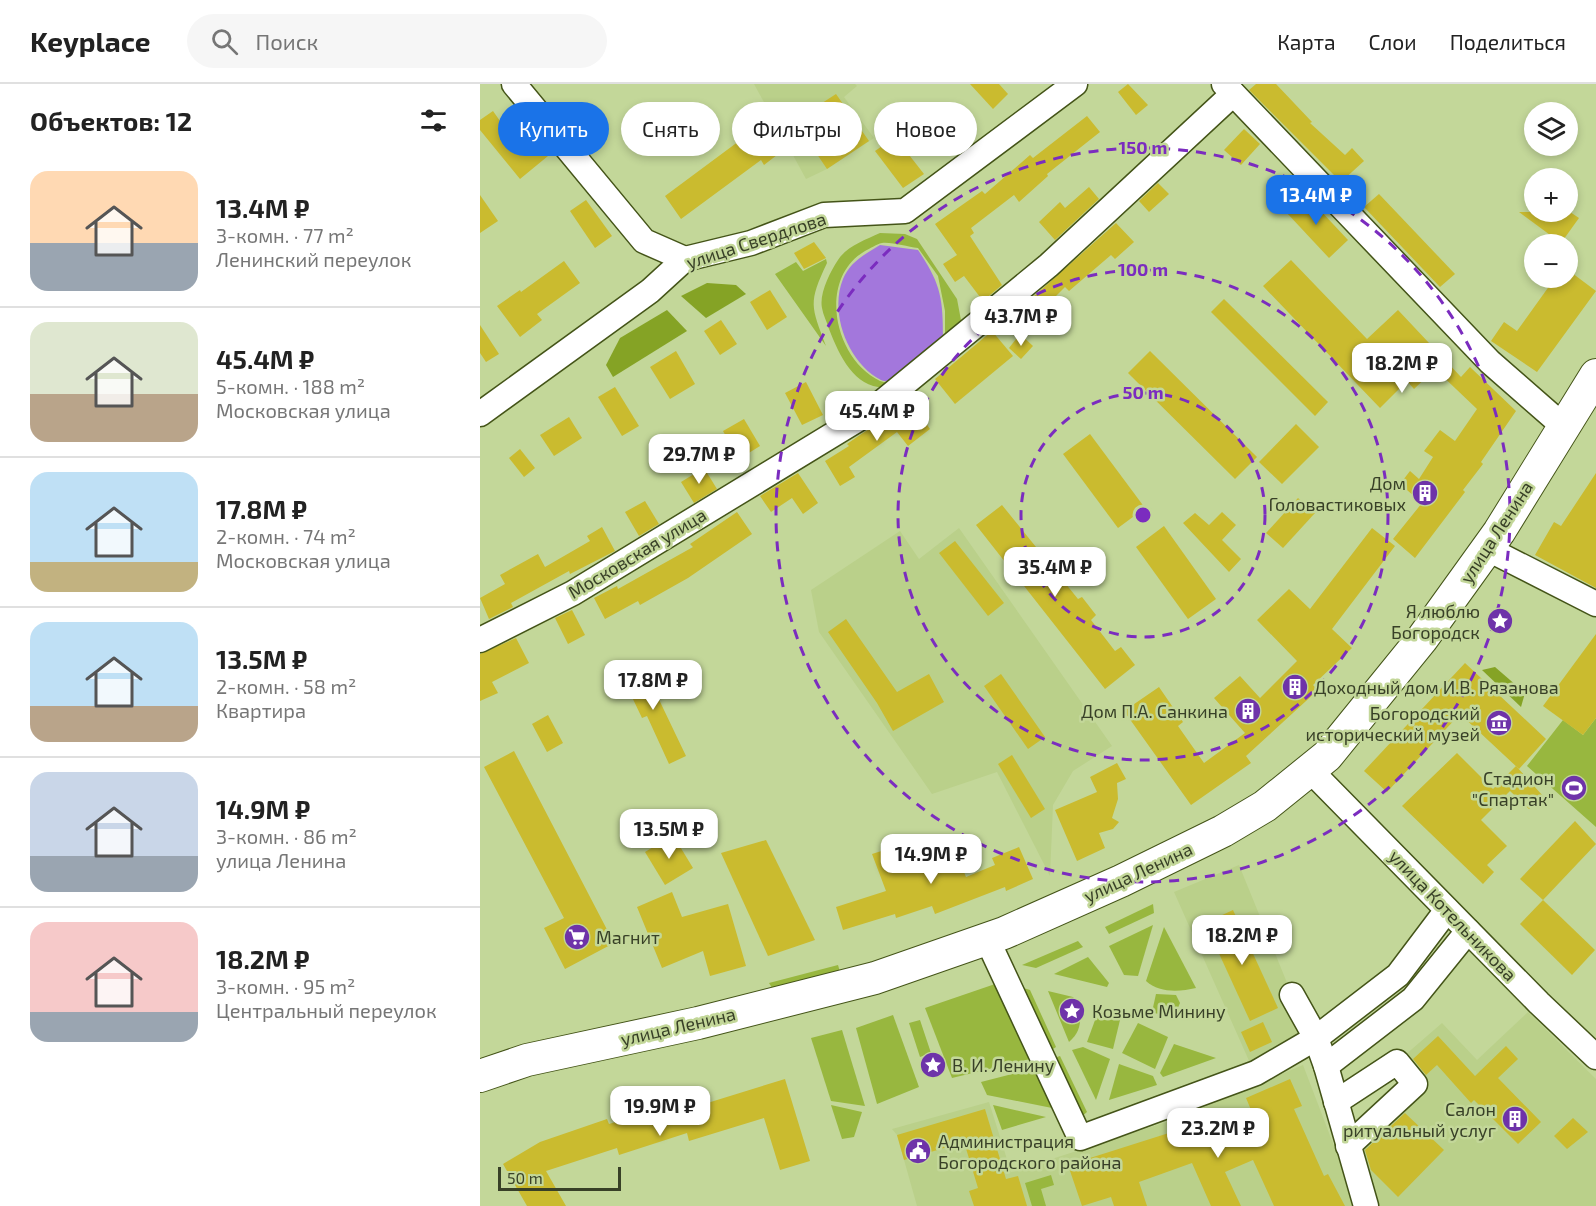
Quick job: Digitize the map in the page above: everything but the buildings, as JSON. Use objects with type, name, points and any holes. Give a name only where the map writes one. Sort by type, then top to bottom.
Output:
[{"type":"main road","name":"улица Ленина","points":[[480,1076],[527,1060],[698,1023],[875,978],[987,939],[1112,885],[1223,831],[1266,806],[1311,771],[1336,746],[1422,639],[1488,549],[1562,426],[1596,375]]},
{"type":"street","points":[[514,84],[644,241],[685,259]]},
{"type":"street","name":"улица Свердлова","points":[[480,414],[650,291],[685,259],[751,243],[824,215],[905,211],[1075,84]]},
{"type":"street","points":[[1228,89],[1490,362],[1562,426]]},
{"type":"street","name":"Московская улица","points":[[480,640],[573,593],[870,412],[1049,265],[1228,89]]},
{"type":"street","points":[[1488,549],[1596,604]]},
{"type":"street","name":"улица Котельникова","points":[[1311,771],[1596,1057]]},
{"type":"street","points":[[987,939],[1080,1138],[1256,1074],[1316,1038],[1398,975],[1447,910]]},
{"type":"street","points":[[1326,1066],[1413,999],[1468,931]]},
{"type":"street","points":[[1292,995],[1316,1038],[1326,1066],[1366,1206]]},
{"type":"street","points":[[1336,1102],[1397,1062],[1414,1083],[1348,1146]]},
{"type":"shaded area","points":[[754,84],[855,84],[857,86],[844,97],[848,102],[764,102]]},
{"type":"shaded area","points":[[862,122],[874,138],[862,146]]},
{"type":"shaded area","points":[[793,156],[847,156],[827,169],[806,179]]},
{"type":"shaded area","points":[[880,233],[905,234],[917,239],[957,299],[963,331],[945,339],[945,311],[938,276],[918,248],[882,243],[865,251],[850,264],[841,280],[837,299],[837,318],[842,338],[864,370],[880,381],[898,385],[884,387],[872,386],[862,381],[846,364],[829,329],[821,302],[829,277],[842,255],[857,244]]},
{"type":"shaded area","points":[[880,245],[918,250],[932,272],[941,302],[943,339],[899,383],[881,380],[859,362],[844,336],[838,307],[839,292],[846,273],[858,259]]},
{"type":"shaded area","points":[[826,259],[827,263],[814,296],[814,304],[817,322],[826,346],[775,274],[796,262],[803,271]]},
{"type":"shaded area","points":[[959,528],[1112,746],[1073,771],[1053,805],[1050,876],[997,772],[932,794],[819,632],[811,590],[900,531],[919,559]]},
{"type":"shaded area","name":"Стадион \"Спартак\"","points":[[1596,718],[1596,827],[1527,766],[1563,720],[1583,735]]},
{"type":"shaded area","points":[[1239,865],[1292,995],[1316,1038],[1250,1063],[1174,892]]},
{"type":"shaded area","points":[[1153,904],[1154,913],[1109,934],[1105,927]]},
{"type":"shaded area","points":[[1153,925],[1138,976],[1124,975],[1109,946]]},
{"type":"shaded area","points":[[1164,927],[1196,988],[1163,990],[1146,981]]},
{"type":"shaded area","points":[[1078,941],[1083,947],[1036,968],[1022,965]]},
{"type":"shaded area","points":[[1088,957],[1109,983],[1107,987],[1054,974]]},
{"type":"shaded area","points":[[838,965],[842,979],[777,996],[769,983]]},
{"type":"shaded area","points":[[998,983],[1030,1059],[952,1078],[925,1008]]},
{"type":"shaded area","points":[[1020,987],[1030,990],[1056,1047],[1050,1051]]},
{"type":"shaded area","points":[[1048,991],[1073,997],[1077,1002],[1064,1007],[1069,1015],[1072,1011],[1080,1010],[1079,1028],[1069,1042]]},
{"type":"shaded area","points":[[1156,994],[1176,995],[1180,1003],[1173,1019],[1152,1012]]},
{"type":"shaded area","points":[[1098,1012],[1120,1020],[1113,1049],[1087,1042]]},
{"type":"shaded area","points":[[1528,1012],[1596,1079],[1596,1206],[1376,1206],[1353,1141],[1414,1084],[1397,1062],[1442,1023],[1477,1060]]},
{"type":"shaded area","points":[[893,1015],[919,1087],[877,1104],[856,1028]]},
{"type":"shaded area","points":[[920,1020],[931,1053],[920,1057],[909,1023]]},
{"type":"shaded area","points":[[1138,1023],[1168,1037],[1155,1069],[1122,1053]]},
{"type":"shaded area","points":[[842,1030],[865,1106],[831,1101],[811,1038]]},
{"type":"shaded area","points":[[1174,1044],[1216,1058],[1163,1077],[1160,1073]]},
{"type":"shaded area","points":[[1083,1047],[1110,1059],[1096,1100],[1072,1050]]},
{"type":"shaded area","points":[[1060,1056],[1087,1112],[1081,1117],[1054,1058]]},
{"type":"shaded area","points":[[1119,1064],[1153,1076],[1157,1085],[1109,1100]]},
{"type":"shaded area","points":[[1303,1065],[1357,1206],[917,1206],[897,1135],[892,1129],[989,1102],[1011,1172],[1176,1119]]},
{"type":"shaded area","points":[[1036,1068],[1052,1108],[987,1095],[981,1082]]},
{"type":"shaded area","points":[[831,1105],[862,1112],[854,1137],[842,1139]]},
{"type":"shaded area","points":[[993,1105],[1046,1117],[1002,1130]]},
{"type":"shaded area","points":[[1051,1175],[1054,1185],[1041,1189],[1046,1206],[1032,1206],[1025,1183]]},
{"type":"green space","points":[[707,283],[736,285],[746,294],[706,318],[681,296]]},
{"type":"green space","points":[[667,310],[687,331],[613,377],[606,365],[620,338]]},
{"type":"green space","points":[[1495,667],[1525,693],[1521,707],[1482,670]]},
{"type":"place","name":"Дом Головастиковых","points":[[1425,493]]},
{"type":"place","name":"Я люблю Богородск","points":[[1500,621]]},
{"type":"place","name":"Доходный дом И.В. Рязанова","points":[[1295,687]]},
{"type":"place","name":"Дом П.А. Санкина","points":[[1248,711]]},
{"type":"place","name":"Богородский исторический музей","points":[[1499,723]]},
{"type":"place","name":"Стадион \"Спартак\"","points":[[1574,788]]},
{"type":"place","name":"Магнит","points":[[577,937]]},
{"type":"place","name":"Козьме Минину","points":[[1072,1011]]},
{"type":"place","name":"В. И. Ленину","points":[[933,1065]]},
{"type":"place","name":"Салон ритуальный услуг","points":[[1515,1119]]},
{"type":"place","name":"Администрация Богородского района","points":[[918,1151]]}]
